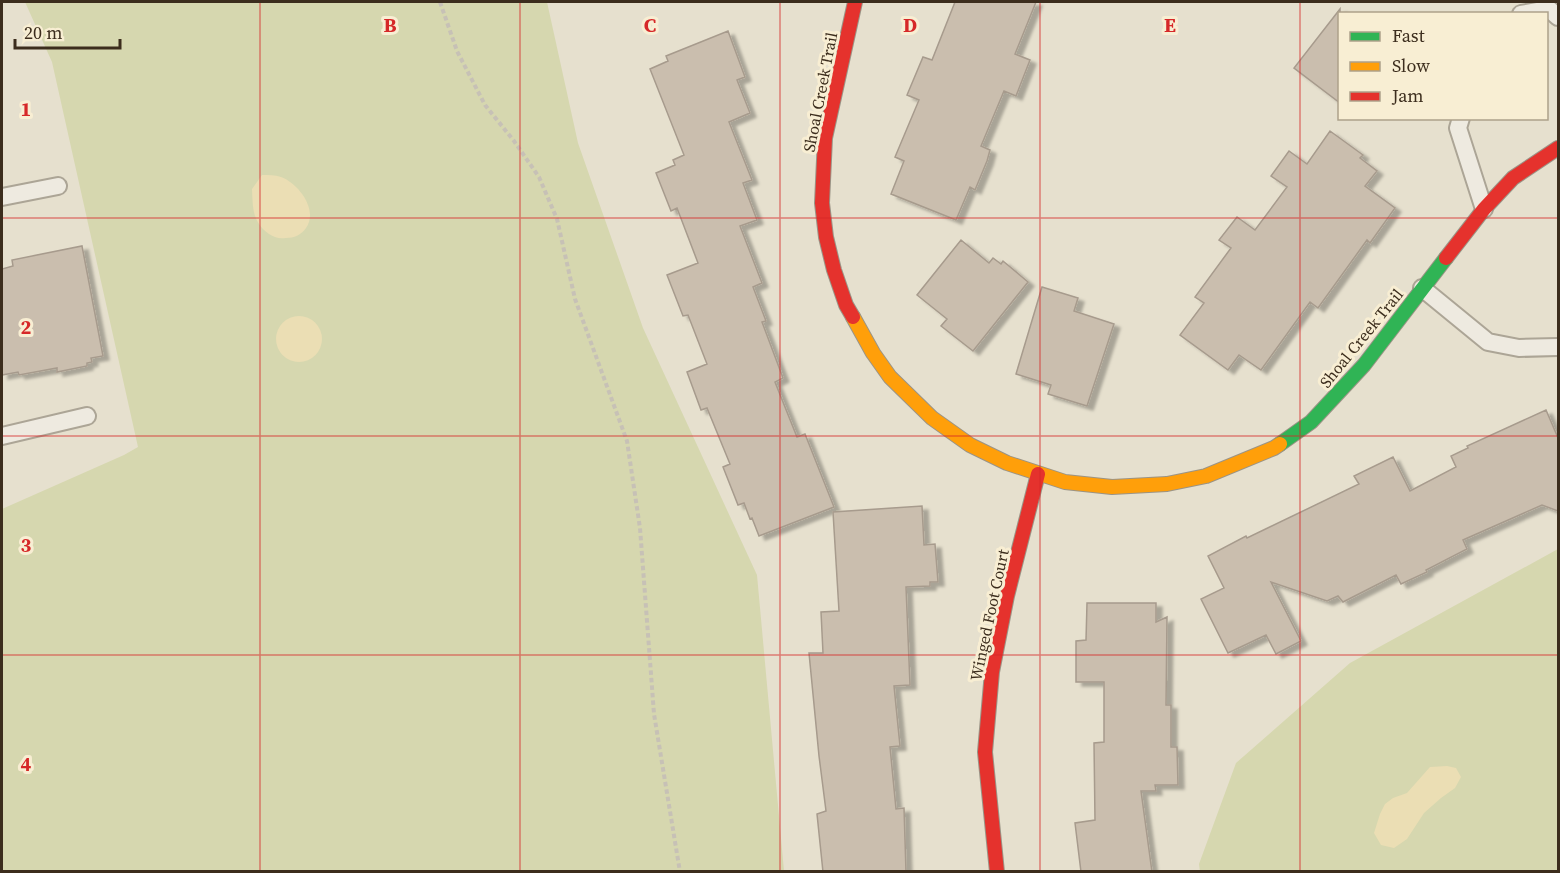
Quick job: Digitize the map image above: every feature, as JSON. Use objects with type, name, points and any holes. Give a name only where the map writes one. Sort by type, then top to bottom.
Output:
[{"type":"street","name":"Shoal Creek Trail","points":[[855,2],[825,138],[822,203],[826,237],[846,305],[873,353],[890,377],[932,418],[970,445],[1006,463],[1065,482],[1112,487],[1167,484],[1206,476],[1274,448],[1311,422],[1364,365],[1484,209],[1513,178],[1558,148]]},
{"type":"street","name":"Winged Foot Court","points":[[997,872],[985,752],[992,672],[1007,596],[1038,474]]},
{"type":"lane","points":[[1532,12],[1549,9],[1558,17]]},
{"type":"lane","points":[[1460,120],[1458,128],[1484,209]]},
{"type":"lane","points":[[2,197],[58,186]]},
{"type":"lane","points":[[1422,288],[1488,342],[1519,348],[1558,347]]},
{"type":"lane","points":[[2,436],[87,416]]},
{"type":"path","points":[[440,2],[457,51],[485,105],[539,177],[557,219],[575,299],[627,441],[640,528],[654,714],[680,872]]},
{"type":"green space","points":[[25,2],[547,2],[578,143],[643,328],[757,575],[784,871],[2,871],[2,509],[138,447],[52,62]]},
{"type":"green space","points":[[1558,549],[1558,871],[1200,872],[1199,864],[1236,763],[1350,663]]},
{"type":"sand","points":[[262,175],[287,180],[305,198],[310,213],[309,221],[300,234],[277,238],[259,225],[255,214],[252,189]]},
{"type":"sand","points":[[299,316],[315,323],[322,339],[315,355],[299,362],[283,355],[276,339],[283,323]]},
{"type":"sand","points":[[1430,767],[1456,768],[1461,777],[1455,788],[1424,813],[1407,839],[1394,848],[1381,845],[1374,833],[1385,804],[1407,793]]},
{"type":"building","points":[[955,2],[1036,2],[1015,54],[1030,60],[1016,96],[1004,91],[981,146],[990,150],[987,161],[975,190],[970,187],[956,220],[891,194],[904,161],[895,157],[919,100],[907,95],[923,57],[932,60]]},
{"type":"building","points":[[1340,9],[1338,12],[1338,101],[1294,68]]},
{"type":"building","points":[[728,31],[745,77],[737,80],[750,113],[729,122],[752,180],[743,183],[757,220],[740,226],[762,283],[753,287],[766,321],[762,322],[783,378],[775,382],[797,437],[805,434],[834,507],[759,536],[744,503],[738,505],[723,467],[730,464],[707,408],[701,410],[687,372],[707,364],[688,315],[683,316],[667,275],[698,263],[677,208],[671,211],[656,173],[675,165],[673,160],[684,155],[650,69],[668,61],[666,56]]},
{"type":"building","points":[[1330,131],[1363,155],[1360,158],[1377,171],[1365,186],[1395,208],[1370,243],[1367,240],[1318,308],[1310,302],[1261,370],[1239,355],[1228,370],[1180,335],[1204,303],[1195,297],[1231,248],[1219,240],[1237,217],[1255,230],[1287,187],[1271,176],[1289,151],[1307,164]]},
{"type":"building","points":[[961,240],[989,263],[993,258],[1001,264],[1003,261],[1028,282],[973,351],[941,326],[947,319],[917,295]]},
{"type":"building","points":[[82,246],[103,356],[91,358],[92,362],[87,363],[87,366],[57,372],[57,368],[19,375],[18,372],[2,375],[2,269],[13,266],[12,260]]},
{"type":"building","points":[[1042,287],[1078,298],[1074,311],[1114,324],[1087,406],[1048,394],[1051,385],[1016,374]]},
{"type":"building","points":[[1546,410],[1558,438],[1558,511],[1542,505],[1463,540],[1467,549],[1426,570],[1427,572],[1401,584],[1396,575],[1343,602],[1338,596],[1327,601],[1271,582],[1301,641],[1276,654],[1266,635],[1228,653],[1201,599],[1224,588],[1208,556],[1359,484],[1354,476],[1393,457],[1410,491],[1456,467],[1451,456],[1468,448],[1467,446]]},
{"type":"building","points":[[922,506],[924,545],[935,544],[938,582],[930,582],[930,586],[906,587],[910,685],[894,686],[900,746],[890,747],[896,809],[904,808],[906,872],[823,872],[817,814],[826,811],[809,653],[823,653],[821,612],[839,611],[833,512]]},
{"type":"building","points":[[1087,603],[1156,603],[1156,622],[1167,617],[1166,705],[1171,705],[1171,747],[1177,747],[1178,785],[1155,785],[1156,791],[1141,791],[1152,872],[1081,872],[1075,823],[1095,820],[1094,743],[1104,742],[1104,682],[1076,682],[1076,641],[1086,640]]},
{"type":"traffic: fast","points":[[1280,444],[1311,422],[1364,365],[1446,258]]},
{"type":"traffic: slow","points":[[853,317],[873,353],[890,377],[932,418],[970,445],[1007,463],[1065,482],[1112,487],[1167,484],[1206,476],[1280,444]]},
{"type":"traffic: jam","points":[[853,317],[846,305],[834,270],[826,237],[822,203],[825,138],[855,2]]},
{"type":"traffic: jam","points":[[1446,258],[1484,209],[1513,178],[1558,148]]},
{"type":"traffic: jam","points":[[997,872],[985,752],[992,672],[1007,596],[1038,474]]}]
